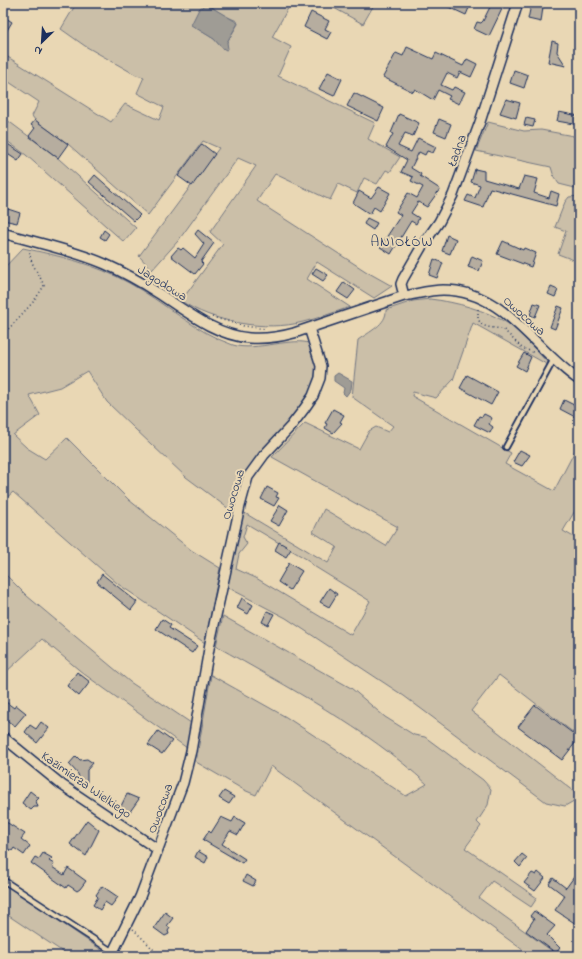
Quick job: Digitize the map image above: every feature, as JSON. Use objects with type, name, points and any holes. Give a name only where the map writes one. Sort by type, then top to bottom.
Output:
[{"type":"street","name":"Ładna","points":[[404,296],[401,284],[422,246],[439,222],[453,195],[480,122],[518,3]]},
{"type":"street","name":"Jagodowa","points":[[3,233],[104,264],[134,278],[210,326],[225,332],[249,338],[262,338],[282,336],[309,328]]},
{"type":"street","name":"Owocowa","points":[[112,954],[128,924],[178,798],[191,751],[210,643],[240,506],[248,477],[264,455],[291,426],[304,409],[313,396],[320,378],[321,366],[309,328],[404,296],[443,290],[461,292],[481,298],[510,316],[554,359],[579,380]]},
{"type":"street","name":"Kazimierza Wielkiego","points":[[3,738],[62,785],[158,850]]},
{"type":"lane","points":[[506,447],[554,359]]},
{"type":"lane","points":[[3,880],[112,954]]},
{"type":"path","points":[[3,335],[34,301],[44,286],[29,254],[31,241]]},
{"type":"path","points":[[478,308],[478,319],[481,324],[487,327],[502,328],[506,330],[524,349],[541,353]]},
{"type":"path","points":[[208,316],[244,326],[272,329]]},
{"type":"path","points":[[128,924],[160,956]]},
{"type":"shaded area","points":[[75,3],[291,3],[272,37],[291,47],[278,76],[375,123],[368,139],[400,157],[390,172],[386,170],[377,184],[364,178],[357,193],[338,184],[330,200],[275,174],[257,201],[367,272],[392,286],[374,298],[317,262],[307,279],[350,307],[288,325],[256,325],[223,320],[208,315],[181,301],[223,244],[210,232],[256,166],[238,158],[178,241],[152,270],[139,256],[219,148],[203,141],[148,215],[68,144],[35,120],[32,116],[39,102],[3,78],[3,54],[111,122],[125,104],[159,120],[164,107],[137,93],[144,77],[136,75],[85,46],[61,29],[76,4]],"holes":[[[211,6],[221,14],[237,21],[238,24],[223,49],[214,39],[193,26]]]},
{"type":"shaded area","points":[[325,3],[375,3],[363,24]]},
{"type":"shaded area","points":[[206,4],[238,23],[227,42],[228,49],[226,50],[214,39],[191,25],[199,9]]},
{"type":"shaded area","points":[[3,117],[59,159],[136,228],[124,242],[26,155],[3,138]]},
{"type":"shaded area","points":[[488,122],[524,131],[541,130],[579,137],[579,189],[559,184],[554,177],[551,167],[476,151]]},
{"type":"shaded area","points":[[579,196],[579,262],[558,254],[566,231],[555,227],[565,202],[569,197]]},
{"type":"shaded area","points":[[23,248],[77,261],[116,276],[142,291],[193,325],[233,345],[252,347],[295,342],[311,344],[316,365],[314,381],[308,396],[300,409],[256,458],[247,471],[240,486],[233,512],[186,477],[107,402],[87,371],[60,387],[29,395],[40,415],[13,435],[27,448],[45,459],[67,438],[129,500],[191,550],[220,568],[205,643],[118,584],[13,492],[3,501],[3,269]]},
{"type":"shaded area","points":[[430,299],[450,302],[471,307],[500,319],[520,332],[548,363],[548,365],[473,323],[453,380],[436,398],[413,392],[412,396],[511,453],[505,464],[554,491],[579,443],[579,504],[563,531],[579,540],[579,737],[499,675],[471,711],[579,795],[579,798],[565,806],[546,802],[404,696],[286,618],[227,587],[243,512],[328,563],[337,547],[313,532],[324,509],[386,546],[398,527],[272,457],[305,423],[359,449],[369,431],[376,427],[388,432],[393,426],[352,397],[358,340],[380,324],[386,315],[386,310],[413,301]],"holes":[[[247,524],[308,560],[312,565],[370,601],[351,635],[256,578],[236,569],[239,554],[247,544],[243,537]]]},
{"type":"shaded area","points":[[338,373],[352,381],[351,389],[346,396],[343,393],[344,388],[334,381],[334,376]]},
{"type":"shaded area","points":[[3,572],[27,596],[130,682],[191,723],[187,748],[84,674],[42,639],[5,673],[3,671]]},
{"type":"shaded area","points":[[223,616],[351,688],[385,717],[414,735],[425,737],[483,780],[491,789],[488,805],[477,822],[481,826],[465,848],[537,898],[531,907],[492,881],[479,898],[559,956],[531,956],[271,766],[256,795],[244,790],[196,762],[211,675],[286,717],[406,796],[427,784],[378,745],[326,709],[216,646]]},
{"type":"shaded area","points":[[3,883],[106,953],[105,956],[69,956],[3,912]]},
{"type":"building","points":[[440,3],[471,3],[466,15]]},
{"type":"building","points":[[492,3],[503,7],[489,36],[474,29],[477,22],[481,23],[483,21]]},
{"type":"building","points":[[531,5],[543,7],[541,22],[528,19]]},
{"type":"building","points":[[311,12],[329,21],[325,29],[331,32],[327,39],[304,27]]},
{"type":"building","points":[[3,16],[12,22],[3,37]]},
{"type":"building","points":[[552,41],[558,43],[557,52],[566,66],[548,62]]},
{"type":"building","points":[[407,47],[433,59],[436,53],[463,66],[467,59],[477,64],[471,77],[460,72],[457,78],[447,73],[441,85],[452,90],[454,87],[465,92],[459,104],[448,99],[450,96],[438,90],[433,100],[415,89],[413,92],[383,77],[396,53],[403,56]]},
{"type":"building","points":[[514,70],[528,75],[524,88],[510,83]]},
{"type":"building","points":[[328,72],[342,79],[334,96],[319,89]]},
{"type":"building","points":[[354,93],[384,108],[378,121],[347,106]]},
{"type":"building","points":[[506,99],[520,103],[516,118],[500,113]]},
{"type":"building","points":[[559,112],[579,116],[579,125],[557,121]]},
{"type":"building","points":[[399,114],[419,123],[413,136],[405,133],[398,146],[411,152],[418,138],[436,147],[433,153],[427,151],[425,155],[419,152],[411,168],[421,174],[420,176],[440,189],[427,207],[418,202],[411,213],[419,218],[416,224],[411,221],[391,254],[380,247],[401,215],[396,212],[408,193],[417,198],[423,187],[411,181],[413,177],[401,172],[407,160],[386,147],[393,134],[391,133]]},
{"type":"building","points":[[526,118],[535,120],[533,127],[524,125]]},
{"type":"building","points":[[439,119],[451,124],[446,137],[434,132]]},
{"type":"building","points":[[35,120],[68,144],[58,158],[29,136],[35,128],[31,125]]},
{"type":"building","points":[[6,143],[23,154],[18,161],[3,151]]},
{"type":"building","points":[[202,144],[215,154],[192,186],[178,176]]},
{"type":"building","points":[[475,169],[484,171],[484,179],[519,189],[524,176],[538,179],[534,193],[549,198],[551,191],[559,194],[556,206],[490,188],[483,207],[465,201],[468,195],[475,198],[480,185],[471,182]]},
{"type":"building","points":[[95,175],[140,215],[134,221],[89,182]]},
{"type":"building","points":[[379,187],[390,193],[380,211],[374,207],[370,214],[353,203],[359,191],[371,198]]},
{"type":"building","points":[[5,208],[20,213],[17,223],[3,220]]},
{"type":"building","points":[[367,218],[377,223],[373,230],[364,224]]},
{"type":"building","points":[[104,230],[109,234],[105,240],[100,237]]},
{"type":"building","points":[[198,230],[214,243],[202,260],[201,262],[203,264],[195,274],[171,256],[178,248],[181,250],[183,248],[195,258],[204,244],[195,234]]},
{"type":"building","points":[[447,235],[456,239],[450,254],[442,251]]},
{"type":"building","points":[[503,241],[523,250],[524,248],[536,253],[531,267],[497,254]]},
{"type":"building","points":[[472,256],[483,261],[479,271],[468,267]]},
{"type":"building","points":[[434,259],[443,263],[437,278],[429,275]]},
{"type":"building","points":[[316,268],[328,275],[323,281],[312,274]]},
{"type":"building","points":[[344,282],[355,290],[348,299],[337,292]]},
{"type":"building","points":[[551,287],[558,290],[555,297],[548,294]]},
{"type":"building","points":[[534,303],[540,305],[535,317],[530,315]]},
{"type":"building","points":[[558,306],[563,308],[555,329],[550,327]]},
{"type":"building","points":[[524,353],[531,357],[525,371],[516,366]]},
{"type":"building","points":[[467,375],[498,392],[491,405],[460,388]]},
{"type":"building","points":[[579,395],[579,419],[560,409],[564,400],[574,405]]},
{"type":"building","points":[[333,409],[344,415],[340,422],[342,423],[333,433],[325,428],[327,424],[325,423]]},
{"type":"building","points":[[484,414],[492,418],[489,424],[493,427],[490,433],[474,425],[479,416],[482,417]]},
{"type":"building","points":[[520,450],[530,455],[522,466],[513,462]]},
{"type":"building","points":[[267,487],[278,493],[276,497],[279,498],[274,506],[261,499]]},
{"type":"building","points":[[280,505],[288,510],[279,526],[270,521]]},
{"type":"building","points":[[279,542],[291,549],[286,557],[275,550]]},
{"type":"building","points":[[289,563],[302,571],[290,590],[278,582]]},
{"type":"building","points":[[102,574],[137,602],[131,610],[97,582]]},
{"type":"building","points":[[329,588],[337,594],[329,607],[320,602]]},
{"type":"building","points":[[242,598],[253,605],[248,614],[237,608]]},
{"type":"building","points":[[267,611],[274,614],[268,625],[262,622]]},
{"type":"building","points":[[162,619],[171,625],[169,628],[197,646],[192,653],[156,629]]},
{"type":"building","points":[[77,672],[90,682],[79,696],[67,686]]},
{"type":"building","points":[[6,702],[14,708],[16,705],[26,713],[15,726],[3,718],[3,706]]},
{"type":"building","points":[[535,705],[579,738],[562,760],[518,727]]},
{"type":"building","points":[[41,722],[49,728],[37,743],[25,732],[30,725],[36,729]]},
{"type":"building","points":[[158,731],[172,741],[162,754],[148,745]]},
{"type":"building","points":[[76,756],[80,760],[87,759],[93,763],[87,770],[87,782],[80,783],[78,774],[69,764]]},
{"type":"building","points":[[30,791],[39,798],[36,801],[38,807],[34,807],[31,810],[22,803]]},
{"type":"building","points":[[224,791],[234,797],[229,804],[219,798]]},
{"type":"building","points":[[127,794],[139,799],[129,813],[120,808]]},
{"type":"building","points":[[221,817],[232,822],[235,817],[245,823],[238,835],[230,831],[222,844],[245,859],[242,863],[203,840],[209,831],[211,833]]},
{"type":"building","points":[[3,820],[25,834],[21,839],[30,846],[24,855],[14,848],[12,851],[3,846]]},
{"type":"building","points":[[87,820],[99,830],[86,856],[70,844]]},
{"type":"building","points":[[198,851],[208,857],[205,863],[195,857]]},
{"type":"building","points":[[43,853],[52,858],[49,861],[54,864],[52,867],[64,875],[68,868],[86,881],[80,889],[77,891],[68,885],[66,888],[31,863],[35,857],[39,859]]},
{"type":"building","points":[[522,854],[527,858],[520,867],[515,862]]},
{"type":"building","points":[[579,870],[579,926],[555,910],[565,896],[549,884],[553,878],[566,888]]},
{"type":"building","points":[[538,872],[545,878],[535,891],[524,883],[532,873],[536,875]]},
{"type":"building","points":[[246,875],[256,881],[253,886],[243,881]]},
{"type":"building","points":[[102,886],[118,897],[111,906],[105,902],[100,910],[93,905],[98,897],[96,895]]},
{"type":"building","points":[[534,911],[555,926],[547,935],[560,948],[556,953],[526,931],[534,919],[530,916]]},
{"type":"building","points":[[165,912],[173,918],[167,926],[170,928],[168,931],[169,934],[165,936],[154,928]]},
{"type":"district","name":"ANIOŁÓW","points":[[402,241]]}]
